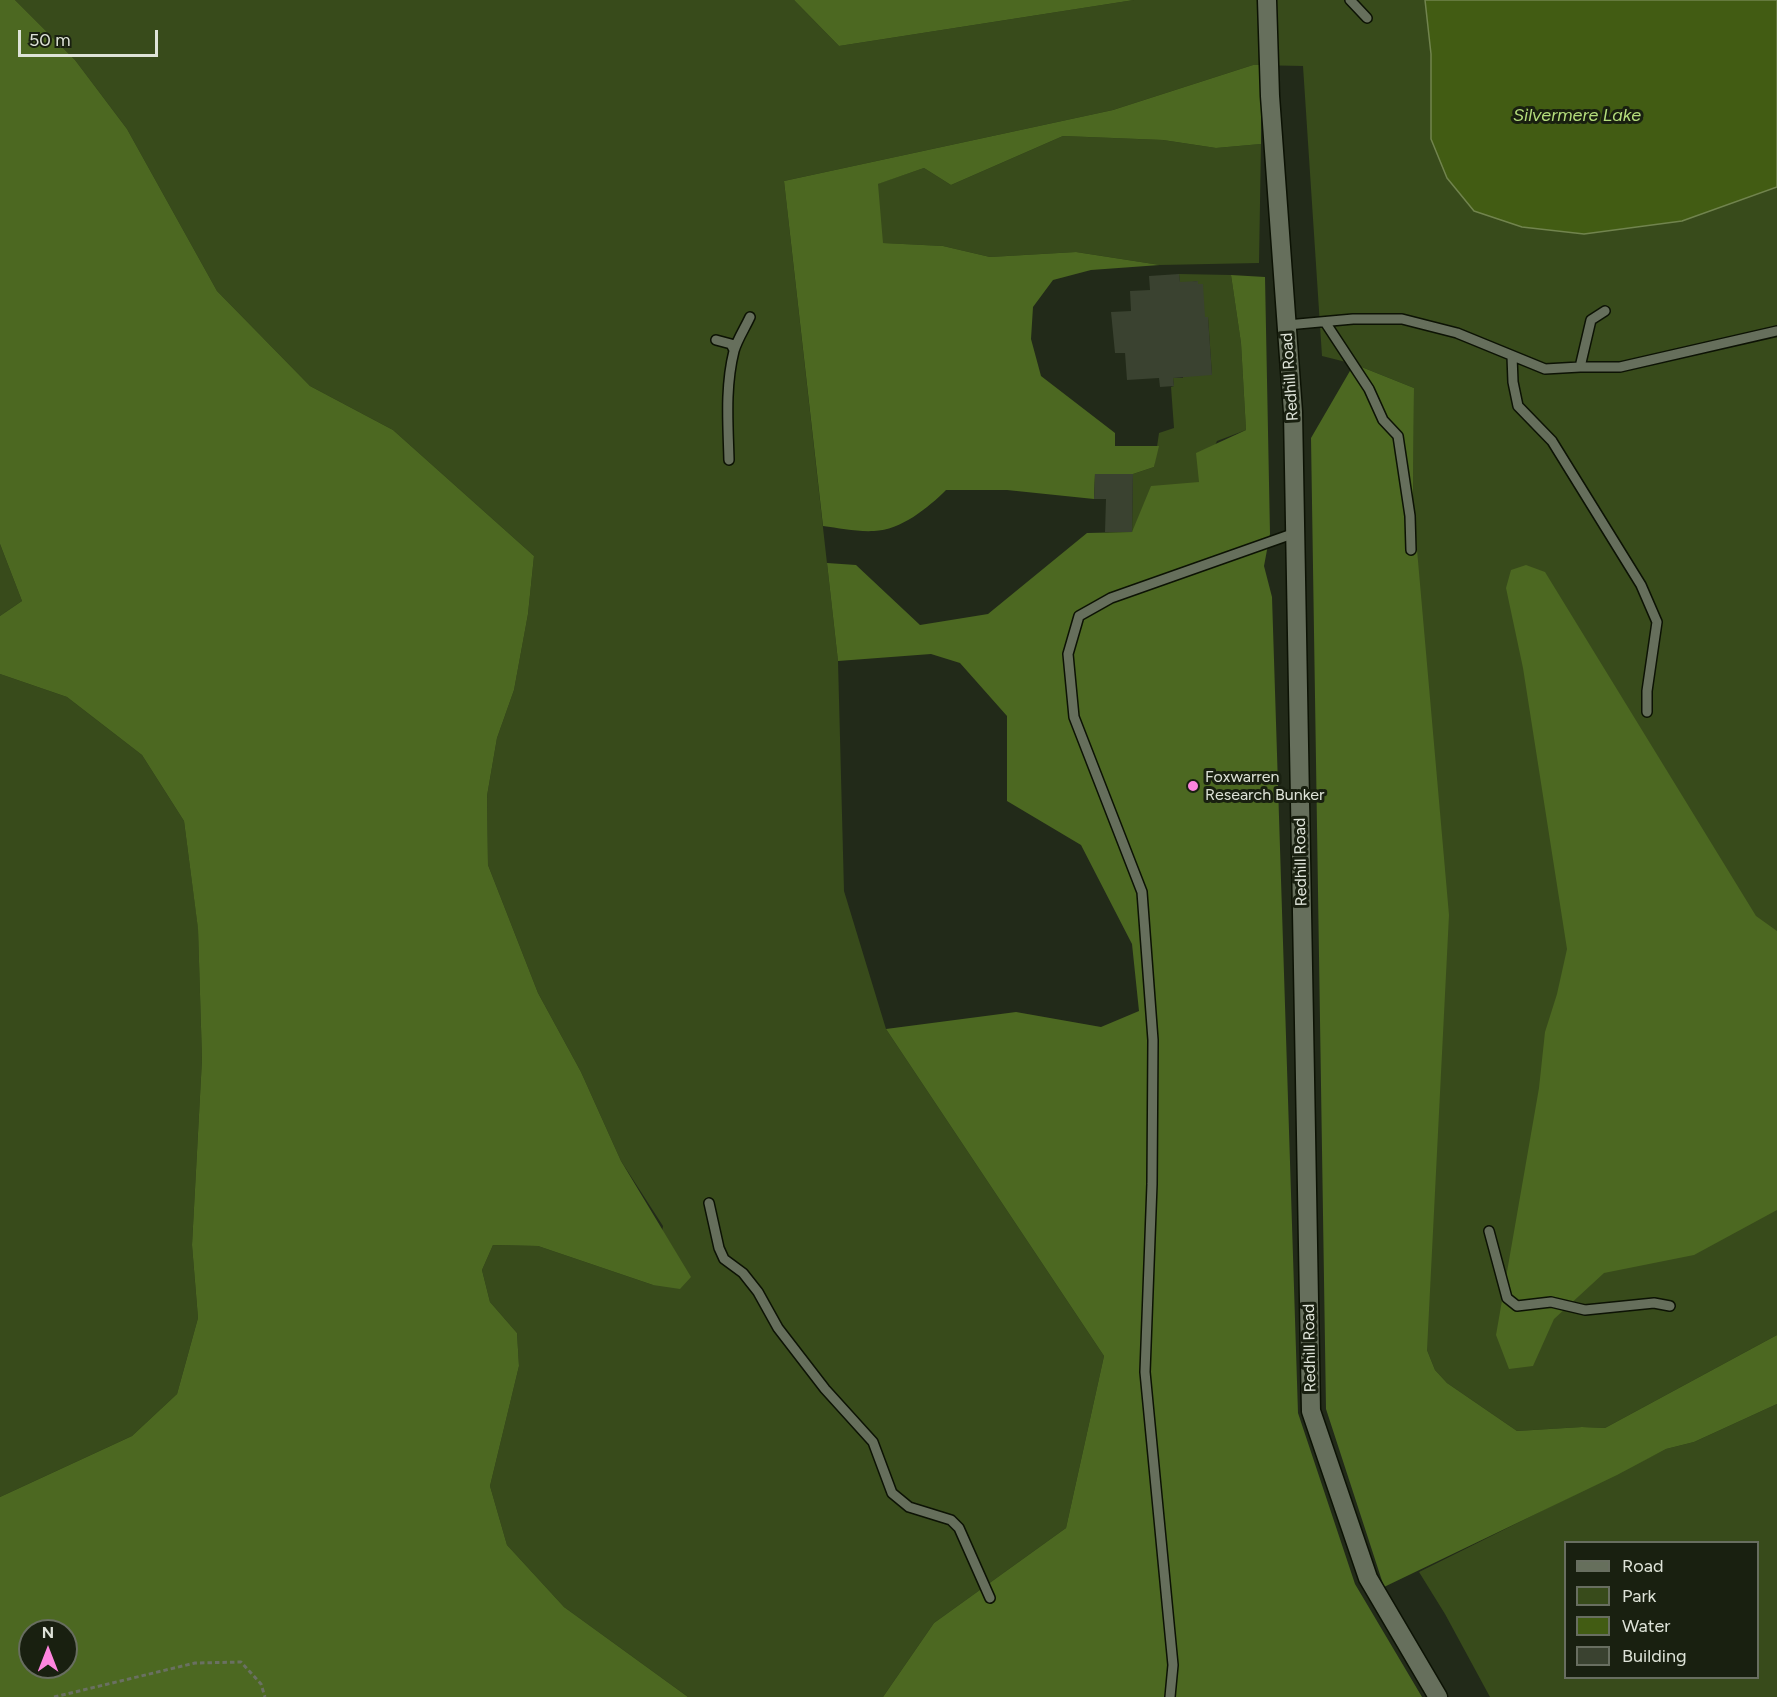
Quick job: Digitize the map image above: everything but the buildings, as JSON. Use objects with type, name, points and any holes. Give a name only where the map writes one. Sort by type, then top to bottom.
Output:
[{"type":"street","name":"Redhill Road","points":[[1267,0],[1270,96],[1293,412],[1311,1412],[1368,1578],[1438,1697]]},
{"type":"lane","points":[[1350,0],[1367,18]]},
{"type":"lane","points":[[1580,367],[1591,320],[1605,311]]},
{"type":"lane","points":[[729,460],[727,383],[734,350],[750,317]]},
{"type":"lane","points":[[1287,325],[1402,319],[1457,333],[1545,369],[1620,367],[1777,331]]},
{"type":"lane","points":[[1324,322],[1369,389],[1383,420],[1398,436],[1410,516],[1411,550]]},
{"type":"lane","points":[[716,340],[731,344],[734,350]]},
{"type":"lane","points":[[1512,356],[1513,382],[1518,406],[1552,441],[1641,585],[1652,607],[1657,622],[1647,691],[1647,712]]},
{"type":"lane","points":[[1170,1697],[1173,1665],[1145,1372],[1152,1184],[1153,1040],[1142,892],[1074,717],[1068,654],[1079,616],[1111,598],[1295,533]]},
{"type":"lane","points":[[709,1203],[719,1248],[724,1259],[743,1273],[758,1292],[778,1328],[830,1395],[873,1442],[884,1475],[896,1498],[909,1508],[951,1520],[959,1528],[990,1598]]},
{"type":"lane","points":[[1489,1231],[1507,1298],[1517,1306],[1551,1302],[1586,1310],[1654,1303],[1670,1306]]},
{"type":"path","points":[[54,1697],[195,1663],[242,1662],[261,1684],[265,1697]]},
{"type":"green space","points":[[15,0],[794,0],[839,46],[1134,0],[1777,0],[1777,1335],[1605,1428],[1517,1431],[1447,1383],[1435,1370],[1427,1350],[1413,504],[1414,388],[1354,364],[1322,356],[1303,66],[1253,65],[1113,110],[784,181],[838,661],[844,891],[886,1029],[1104,1356],[1066,1528],[934,1623],[883,1697],[688,1697],[564,1607],[507,1545],[490,1486],[519,1366],[517,1333],[490,1302],[482,1270],[493,1245],[538,1246],[653,1285],[663,1226],[621,1161],[581,1072],[538,993],[488,865],[487,796],[497,738],[514,690],[528,614],[534,556],[393,430],[310,386],[217,291],[127,129],[75,60]]},
{"type":"green space","points":[[1063,136],[1163,140],[1216,148],[1261,144],[1259,263],[1160,265],[1076,252],[990,257],[943,246],[882,243],[877,184],[924,168],[951,185]]},
{"type":"green space","points":[[1179,274],[1231,275],[1241,343],[1246,430],[1217,441],[1199,482],[1132,532],[1133,474],[1154,467],[1159,433],[1174,428],[1171,387],[1174,386],[1173,378],[1183,378],[1183,375],[1212,375],[1208,317],[1201,317],[1203,284],[1198,284],[1197,281],[1180,285]]},
{"type":"green space","points":[[0,544],[22,601],[0,616]]},
{"type":"green space","points":[[0,674],[67,697],[142,755],[184,821],[198,928],[202,1059],[192,1245],[198,1318],[177,1394],[132,1436],[0,1497]]},
{"type":"green space","points":[[1777,1404],[1777,1697],[1490,1697],[1445,1614],[1419,1572],[1666,1449],[1694,1442]]},
{"type":"shaded area","points":[[0,0],[15,0],[75,60],[127,129],[217,291],[310,386],[393,430],[534,556],[528,614],[514,690],[497,738],[487,796],[488,865],[538,993],[581,1072],[621,1161],[691,1277],[680,1289],[653,1285],[538,1246],[493,1245],[482,1270],[490,1302],[517,1333],[519,1366],[490,1486],[507,1545],[564,1607],[688,1697],[0,1697],[0,1497],[132,1436],[177,1394],[198,1318],[192,1245],[202,1059],[198,929],[184,821],[142,755],[67,697],[0,674],[0,616],[22,601],[0,544]]},
{"type":"shaded area","points":[[794,0],[1134,0],[839,46]]},
{"type":"shaded area","points":[[1253,65],[1261,65],[1261,144],[1216,148],[1163,140],[1063,136],[951,185],[924,168],[878,184],[883,243],[943,246],[990,257],[1076,252],[1160,265],[1091,270],[1053,280],[1033,307],[1031,339],[1041,376],[1115,433],[1115,446],[1159,446],[1154,467],[1133,474],[1095,474],[1094,499],[1007,490],[946,490],[913,517],[884,530],[861,531],[823,526],[784,181],[1113,110]]},
{"type":"shaded area","points":[[1231,275],[1265,277],[1270,534],[1264,566],[1272,597],[1298,1413],[1355,1584],[1422,1697],[883,1697],[934,1623],[1066,1528],[1104,1356],[886,1029],[1016,1012],[1101,1027],[1139,1011],[1132,944],[1081,845],[1007,801],[1007,716],[960,663],[931,654],[838,661],[827,563],[856,565],[920,625],[988,614],[1087,533],[1132,532],[1151,486],[1199,482],[1196,453],[1246,430],[1241,343]]},
{"type":"shaded area","points":[[1354,364],[1414,388],[1413,504],[1449,915],[1427,1350],[1435,1370],[1447,1383],[1517,1431],[1605,1428],[1777,1335],[1777,1404],[1694,1442],[1666,1449],[1617,1475],[1384,1587],[1326,1409],[1311,438]]},
{"type":"shaded area","points":[[1526,565],[1545,572],[1756,916],[1777,931],[1777,1210],[1694,1255],[1604,1273],[1554,1319],[1533,1366],[1509,1369],[1496,1335],[1539,1088],[1545,1032],[1557,994],[1567,949],[1523,668],[1506,588],[1511,570]]},
{"type":"water","name":"Silvermere Lake","points":[[1425,0],[1777,0],[1777,187],[1682,221],[1584,234],[1522,227],[1474,211],[1447,178],[1431,139],[1431,54]]},
{"type":"place","name":"Foxwarren Research Bunker","points":[[1193,786]]}]
